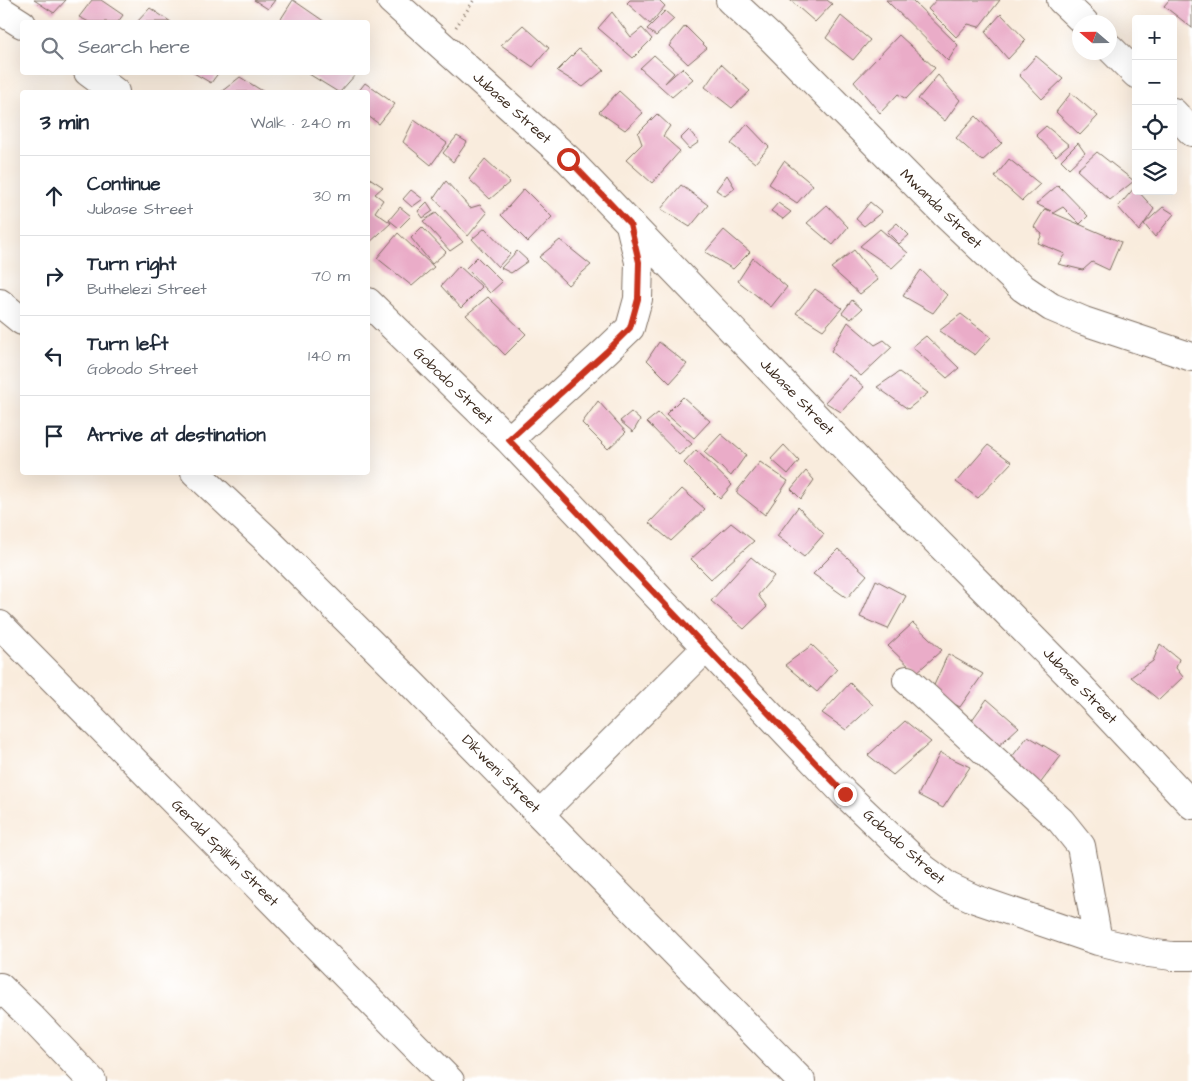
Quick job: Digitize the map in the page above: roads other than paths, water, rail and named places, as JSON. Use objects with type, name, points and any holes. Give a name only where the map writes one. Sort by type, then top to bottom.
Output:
[{"type":"street","name":"Jubase Street","points":[[391,0],[568,159],[885,489],[1078,684],[1192,804]]},
{"type":"street","name":"Mwanda Street","points":[[730,0],[771,38],[944,214],[1022,288],[1051,307],[1084,321],[1192,357]]},
{"type":"street","points":[[1061,0],[1077,15]]},
{"type":"street","points":[[0,10],[20,23]]},
{"type":"street","points":[[1117,55],[1132,70]]},
{"type":"street","points":[[92,75],[111,90]]},
{"type":"street","points":[[1177,116],[1192,132]]},
{"type":"street","points":[[509,440],[630,328],[638,299],[639,262],[630,224]]},
{"type":"street","points":[[0,303],[20,318]]},
{"type":"street","name":"Gobodo Street","points":[[370,304],[509,440],[845,794],[923,868],[949,887],[975,899],[1098,941],[1149,953],[1192,956]]},
{"type":"street","name":"Dikweni Street","points":[[198,475],[278,551],[540,814],[801,1081]]},
{"type":"street","name":"Gerald Spilkin Street","points":[[2,631],[450,1081]]},
{"type":"street","points":[[540,814],[706,648]]},
{"type":"street","points":[[907,680],[1061,821],[1081,846],[1098,941]]},
{"type":"street","points":[[0,988],[30,1016],[92,1081]]}]
